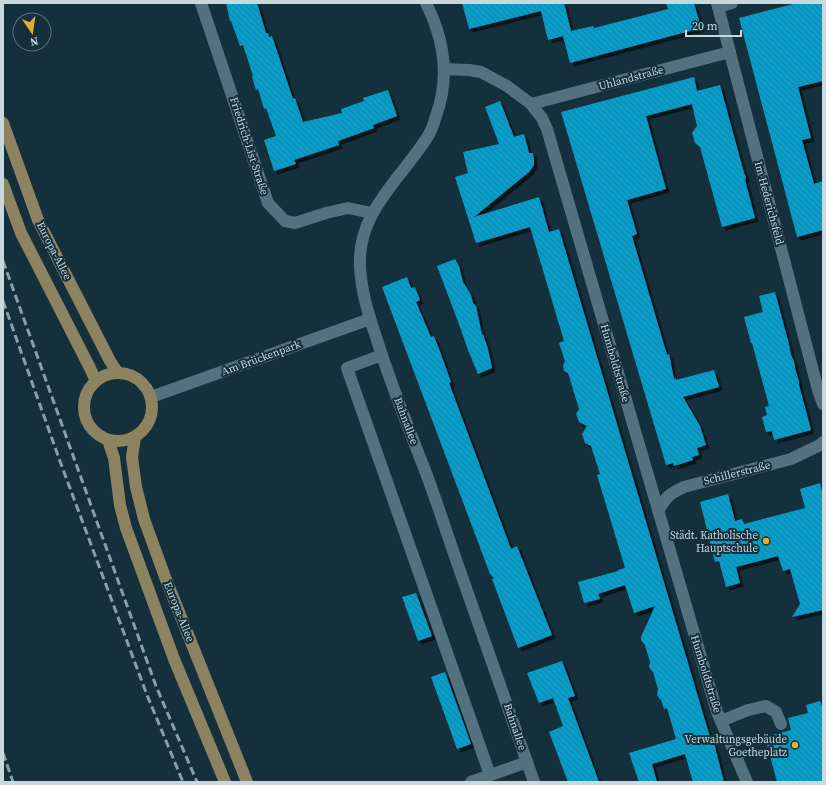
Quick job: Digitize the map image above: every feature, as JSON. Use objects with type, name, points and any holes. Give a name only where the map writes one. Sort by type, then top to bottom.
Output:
[{"type":"main road","name":"Europa-Allee","points":[[3,123],[38,220],[110,361],[118,373]]},
{"type":"main road","name":"Europa-Allee","points":[[3,184],[21,233],[96,382]]},
{"type":"main road","points":[[118,373],[129,374],[139,379],[146,387],[151,397],[153,408],[151,418],[145,428],[135,437],[128,440],[118,441],[108,440],[92,429],[84,411],[88,392],[96,382],[100,378],[109,374],[118,373]]},
{"type":"main road","name":"Europa-Allee","points":[[135,437],[132,457],[136,487],[144,519],[165,577],[247,782]]},
{"type":"main road","name":"Europa-Allee","points":[[108,440],[114,458],[120,505],[126,528],[174,660],[225,782]]},
{"type":"street","name":"Friedrich-List-Straße","points":[[201,3],[268,203],[285,221],[295,223],[348,208],[372,213]]},
{"type":"street","points":[[426,3],[440,39],[444,69]]},
{"type":"street","points":[[718,5],[732,3]]},
{"type":"street","name":"Im Hederichsfeld","points":[[718,5],[794,302],[823,404]]},
{"type":"street","name":"Uhlandstraße","points":[[531,104],[730,52]]},
{"type":"street","name":"Bahnallee","points":[[444,69],[441,102],[430,133],[372,213],[361,244],[360,263],[362,290],[382,355],[427,476],[534,782]]},
{"type":"street","name":"Humboldtstraße","points":[[444,69],[481,72],[507,86],[531,104],[542,118],[547,129],[717,712],[747,782]]},
{"type":"street","name":"Am Brückenpark","points":[[151,397],[370,319]]},
{"type":"street","points":[[382,355],[347,368],[490,775]]},
{"type":"street","name":"Schillerstraße","points":[[658,511],[666,497],[684,487],[791,459],[820,445],[823,442]]},
{"type":"street","points":[[721,721],[748,710],[766,706],[776,712],[781,724]]},
{"type":"street","points":[[471,782],[527,762]]},
{"type":"building","points":[[226,3],[257,3],[266,33],[268,33],[269,37],[272,36],[293,99],[295,98],[303,122],[342,113],[341,109],[364,101],[363,98],[388,90],[397,116],[373,125],[374,128],[338,141],[339,145],[294,160],[296,164],[274,171],[264,140],[276,136],[266,108],[264,109],[258,89],[256,90],[243,45],[240,46],[230,21]]},
{"type":"building","points":[[462,3],[564,3],[571,31],[593,26],[594,28],[668,9],[666,3],[694,3],[701,28],[570,63],[563,36],[548,40],[541,11],[469,29]]},
{"type":"building","points":[[797,3],[823,3],[823,81],[798,87],[811,138],[802,140],[814,184],[823,181],[823,230],[797,237],[739,18]]},
{"type":"building","points":[[694,77],[697,91],[720,85],[746,177],[745,180],[755,218],[722,227],[700,147],[695,143],[692,133],[697,126],[692,104],[646,116],[666,189],[627,200],[637,234],[632,236],[667,355],[669,354],[674,379],[676,378],[676,380],[714,370],[719,387],[683,397],[700,426],[706,445],[697,448],[699,455],[692,457],[693,460],[674,466],[673,463],[666,465],[561,112]]},
{"type":"building","points":[[500,101],[514,137],[524,134],[529,153],[533,153],[534,165],[529,172],[474,217],[539,197],[549,232],[559,229],[712,744],[714,743],[724,782],[693,782],[685,754],[652,764],[657,782],[639,782],[629,753],[676,739],[667,708],[664,709],[661,700],[657,695],[658,689],[653,672],[649,667],[650,662],[645,645],[641,640],[655,606],[634,613],[625,585],[598,594],[600,599],[584,603],[578,582],[625,568],[597,475],[600,474],[591,446],[585,443],[582,434],[587,426],[579,422],[576,414],[579,409],[568,373],[564,371],[563,365],[565,361],[559,343],[564,341],[530,227],[476,243],[455,177],[468,173],[463,152],[499,144],[485,107]]},
{"type":"building","points":[[455,259],[459,266],[463,282],[471,295],[473,303],[476,306],[482,335],[483,334],[488,349],[492,368],[478,374],[437,266]]},
{"type":"building","points":[[407,277],[411,288],[415,287],[420,300],[416,302],[431,337],[434,336],[451,382],[449,383],[511,549],[517,546],[552,635],[518,648],[492,579],[494,578],[490,574],[382,287]]},
{"type":"building","points":[[775,292],[811,430],[774,440],[772,431],[766,432],[762,417],[767,415],[765,407],[769,406],[744,317],[763,312],[759,296]]},
{"type":"building","name":"Städt. Katholische Hauptschule","points":[[820,483],[823,496],[823,610],[792,617],[800,604],[790,569],[783,571],[778,556],[736,567],[740,583],[726,587],[719,561],[715,562],[700,502],[728,494],[735,521],[742,519],[744,524],[805,508],[800,489]]},
{"type":"building","points":[[416,593],[432,636],[418,641],[402,597]]},
{"type":"building","points":[[562,661],[575,696],[568,698],[599,782],[568,782],[549,732],[563,726],[553,698],[539,703],[527,673]]},
{"type":"building","points":[[445,672],[471,744],[457,749],[431,677]]},
{"type":"building","name":"Verwaltungsgebäude Goetheplatz","points":[[820,701],[823,709],[823,782],[777,782],[765,737],[791,730],[788,718],[808,713],[806,705]]},
{"type":"railway","points":[[3,261],[156,686],[197,782]]},
{"type":"railway","points":[[3,301],[61,464],[147,695],[183,782]]},
{"type":"railway","points":[[3,753],[13,782]]},
{"type":"place","name":"Städt. Katholische Hauptschule","points":[[766,541]]},
{"type":"place","name":"Verwaltungsgebäude Goetheplatz","points":[[795,745]]}]
